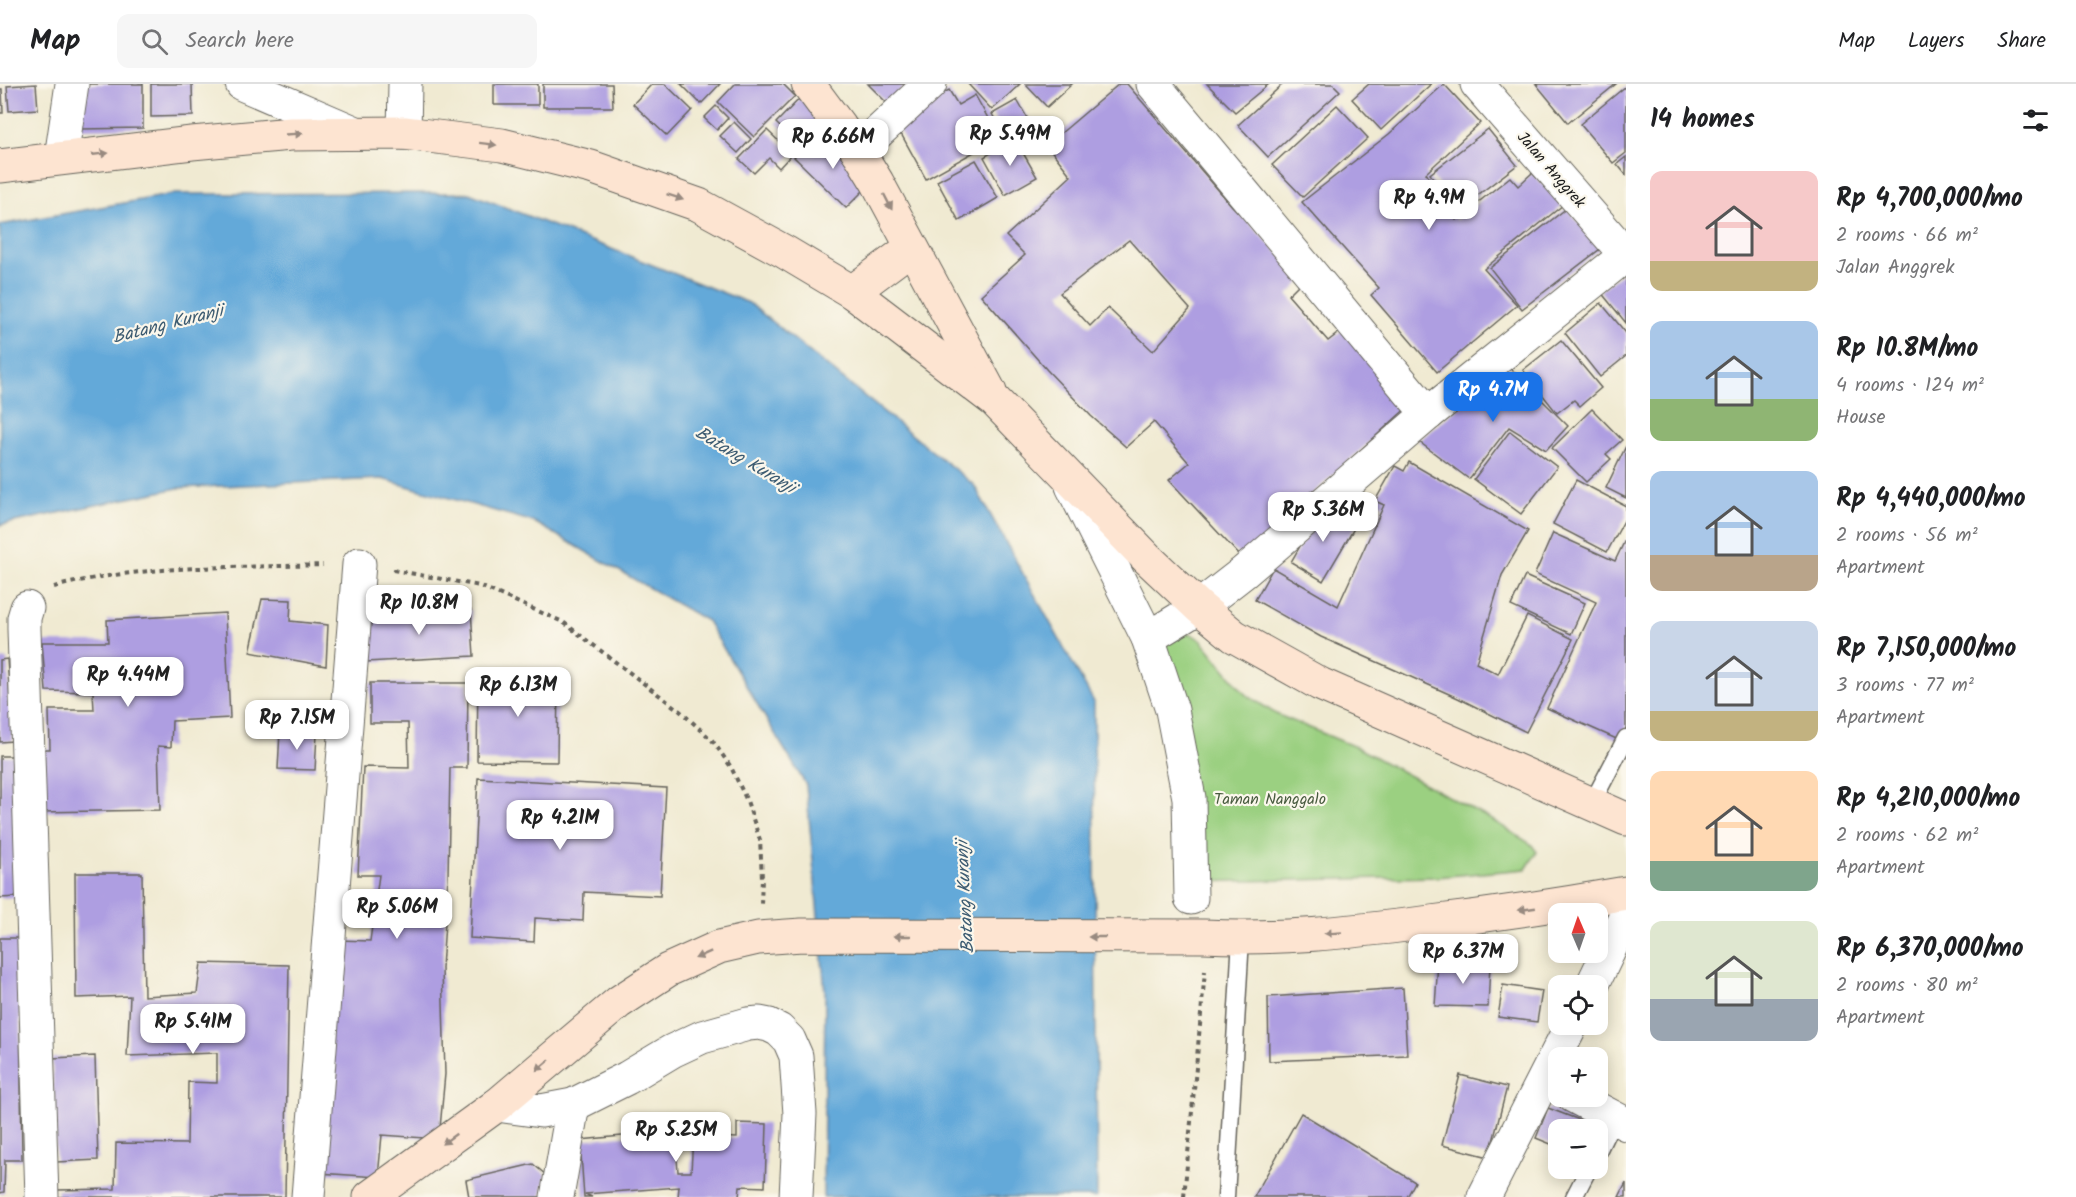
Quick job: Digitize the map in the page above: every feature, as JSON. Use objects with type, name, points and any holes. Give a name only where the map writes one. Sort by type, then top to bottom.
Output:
[{"type":"main road","points":[[808,84],[858,151],[877,182],[995,401]]},
{"type":"main road","points":[[0,166],[291,134],[404,133],[502,145],[569,161],[699,205],[852,292],[995,401],[1069,479],[1199,608],[1234,636],[1320,684],[1626,819]]},
{"type":"main road","points":[[852,292],[911,248]]},
{"type":"main road","points":[[370,1197],[497,1105],[619,1002],[668,970],[719,947],[758,938],[802,935],[1241,938],[1347,932],[1495,914],[1626,893]]},
{"type":"street","points":[[61,158],[72,84]]},
{"type":"street","points":[[242,84],[356,133]]},
{"type":"street","points":[[404,133],[405,84]]},
{"type":"street","points":[[858,151],[930,84]]},
{"type":"street","points":[[1153,84],[1428,414]]},
{"type":"street","name":"Jalan Anggrek","points":[[1477,84],[1626,255]]},
{"type":"street","points":[[1148,638],[1199,608],[1244,572],[1428,414],[1626,255]]},
{"type":"street","points":[[1069,479],[1148,638],[1172,710],[1189,798],[1191,898]]},
{"type":"street","points":[[308,1197],[358,564]]},
{"type":"street","points":[[27,608],[24,629],[42,1197]]},
{"type":"street","points":[[1597,975],[1626,915]]},
{"type":"street","points":[[497,1105],[541,1111],[573,1105],[702,1037],[759,1023],[779,1030],[789,1040],[796,1056],[800,1114],[796,1197]]},
{"type":"street","points":[[1484,1197],[1548,1090]]},
{"type":"street","points":[[557,1197],[573,1105]]},
{"type":"street","points":[[1594,1107],[1620,1121]]},
{"type":"lane","points":[[1592,803],[1626,738]]},
{"type":"lane","points":[[1226,1197],[1241,938]]},
{"type":"lane","points":[[1608,1137],[1620,1121]]},
{"type":"lane","points":[[1574,1197],[1583,1179]]},
{"type":"path","points":[[27,608],[34,599],[53,588],[76,581],[153,570],[358,564],[480,586],[563,622],[680,711],[712,740],[731,767],[747,801],[760,840],[762,878],[758,938]]},
{"type":"path","points":[[1184,1197],[1205,974],[1204,936]]},
{"type":"green space","name":"Taman Nanggalo","points":[[1190,633],[1202,641],[1245,694],[1276,714],[1358,748],[1492,820],[1531,844],[1537,852],[1526,869],[1437,877],[1190,882],[1150,645]]},
{"type":"water","name":"Batang Kuranji","points":[[469,193],[749,303],[974,485],[1094,702],[1097,1197],[823,1197],[825,992],[806,785],[707,621],[534,522],[382,479],[178,488],[0,525],[0,225],[174,194]]},
{"type":"building","points":[[36,84],[38,109],[9,111],[7,86]]},
{"type":"building","points":[[80,84],[143,84],[143,128],[80,129]]},
{"type":"building","points":[[151,84],[192,84],[193,116],[151,117]]},
{"type":"building","points":[[494,84],[538,84],[538,105],[494,105]]},
{"type":"building","points":[[543,84],[612,84],[613,107],[543,107]]},
{"type":"building","points":[[652,84],[665,84],[692,110],[667,136],[633,104]]},
{"type":"building","points":[[681,84],[720,84],[701,104]]},
{"type":"building","points":[[735,84],[783,84],[795,96],[754,137],[718,102]]},
{"type":"building","points":[[868,84],[907,84],[887,103]]},
{"type":"building","points":[[968,84],[1020,84],[992,110]]},
{"type":"building","points":[[1025,84],[1072,84],[1047,107]]},
{"type":"building","points":[[1119,84],[1127,84],[1232,206],[1304,279],[1288,295],[1328,341],[1345,328],[1411,404],[1242,558],[1169,480],[1189,463],[1154,422],[1126,447],[1091,416],[1047,370],[981,295],[1025,255],[1006,236],[1071,176],[1047,145]],"holes":[[[1129,240],[1190,309],[1153,351],[1108,308],[1090,326],[1060,293]]]},
{"type":"building","points":[[1207,84],[1269,84],[1235,112]]},
{"type":"building","points":[[1283,84],[1333,84],[1340,91],[1268,157],[1238,125]]},
{"type":"building","points":[[1369,84],[1431,84],[1381,130],[1352,99]]},
{"type":"building","points":[[1444,84],[1480,123],[1426,173],[1456,220],[1510,177],[1518,186],[1532,173],[1563,205],[1484,269],[1517,305],[1437,372],[1371,295],[1379,288],[1302,202],[1389,134]]},
{"type":"building","points":[[1536,84],[1616,84],[1568,123]]},
{"type":"building","points":[[1626,86],[1626,153],[1613,163],[1580,124]]},
{"type":"building","points":[[0,89],[2,89],[3,113],[0,113]]},
{"type":"building","points":[[949,90],[958,105],[975,95],[999,138],[926,179],[894,121]]},
{"type":"building","points":[[803,95],[825,115],[797,143],[776,123]]},
{"type":"building","points":[[1017,100],[1032,126],[1007,140],[992,114]]},
{"type":"building","points":[[1337,105],[1368,138],[1303,197],[1272,165]]},
{"type":"building","points":[[716,106],[728,118],[717,130],[704,118]]},
{"type":"building","points":[[734,122],[751,139],[738,153],[720,136]]},
{"type":"building","points":[[1488,129],[1517,165],[1458,210],[1430,174]]},
{"type":"building","points":[[767,130],[792,154],[779,168],[769,158],[754,173],[739,159]]},
{"type":"building","points":[[820,131],[872,182],[846,208],[794,157]]},
{"type":"building","points":[[1015,139],[1037,177],[1005,195],[984,157]]},
{"type":"building","points":[[1626,157],[1626,175],[1617,164]]},
{"type":"building","points":[[976,160],[998,198],[959,221],[937,181]]},
{"type":"building","points":[[1567,208],[1600,249],[1522,309],[1490,268]]},
{"type":"building","points":[[1626,270],[1626,323],[1600,291]]},
{"type":"building","points":[[1601,303],[1626,333],[1626,356],[1600,377],[1565,333]]},
{"type":"building","points":[[1561,340],[1601,388],[1580,406],[1574,400],[1557,413],[1523,370]]},
{"type":"building","points":[[1509,367],[1568,426],[1546,450],[1509,427],[1469,479],[1418,441]]},
{"type":"building","points":[[1592,409],[1622,440],[1606,454],[1611,459],[1586,482],[1552,448]]},
{"type":"building","points":[[1510,431],[1557,467],[1521,514],[1474,479]]},
{"type":"building","points":[[1626,446],[1626,498],[1606,488]]},
{"type":"building","points":[[1409,462],[1528,531],[1502,575],[1476,663],[1498,674],[1527,616],[1573,639],[1526,732],[1458,698],[1321,637],[1255,600],[1273,568],[1338,606],[1384,505],[1375,501],[1395,466],[1404,471]]},
{"type":"building","points":[[1576,480],[1626,506],[1626,517],[1607,552],[1553,524]]},
{"type":"building","points":[[1323,506],[1356,525],[1323,581],[1291,562]]},
{"type":"building","points":[[1553,533],[1615,561],[1626,538],[1626,730],[1621,741],[1547,708],[1596,602],[1535,574]]},
{"type":"building","points":[[1525,576],[1585,603],[1571,634],[1511,606]]},
{"type":"building","points":[[262,599],[291,600],[290,621],[328,625],[326,666],[250,652]]},
{"type":"building","points":[[471,610],[474,656],[366,662],[364,616]]},
{"type":"building","points":[[225,613],[230,718],[172,721],[171,747],[158,746],[160,810],[39,812],[38,749],[50,749],[49,710],[94,710],[93,692],[46,691],[42,642],[108,642],[107,620]]},
{"type":"building","points":[[7,659],[13,741],[0,742],[0,660]]},
{"type":"building","points":[[478,675],[558,676],[557,762],[477,761]]},
{"type":"building","points":[[370,683],[468,683],[467,768],[450,768],[448,877],[442,968],[445,1074],[439,1139],[382,1135],[378,1177],[319,1173],[338,940],[370,941],[379,875],[358,875],[363,767],[409,768],[408,723],[370,723]]},
{"type":"building","points":[[280,731],[317,734],[315,770],[278,769]]},
{"type":"building","points":[[0,756],[26,756],[18,897],[0,898]]},
{"type":"building","points":[[478,778],[666,788],[660,896],[584,892],[583,921],[535,918],[534,942],[470,938]]},
{"type":"building","points":[[75,873],[142,873],[144,996],[197,993],[201,963],[289,965],[285,1197],[57,1197],[57,1190],[115,1189],[116,1143],[187,1144],[188,1082],[217,1083],[217,1053],[127,1056],[130,996],[76,998]]},
{"type":"building","points":[[0,938],[19,938],[22,1160],[5,1160],[4,1192],[0,1193]]},
{"type":"building","points":[[1438,962],[1490,964],[1488,1007],[1435,1006]]},
{"type":"building","points":[[1503,985],[1542,991],[1537,1022],[1498,1017]]},
{"type":"building","points":[[1403,988],[1407,1055],[1269,1061],[1268,997]]},
{"type":"building","points":[[95,1056],[98,1160],[56,1162],[52,1058]]},
{"type":"building","points":[[1460,1075],[1507,1087],[1489,1157],[1442,1145]]},
{"type":"building","points":[[1548,1108],[1577,1119],[1548,1119],[1548,1143],[1536,1138]]},
{"type":"building","points":[[1301,1113],[1415,1182],[1407,1197],[1254,1197]]},
{"type":"building","points":[[737,1123],[767,1124],[765,1187],[740,1186],[739,1197],[678,1197],[679,1187],[585,1194],[592,1197],[584,1197],[580,1140],[675,1131],[678,1172],[691,1172],[693,1136],[737,1138]]},
{"type":"building","points":[[533,1164],[546,1175],[541,1197],[469,1197],[466,1180]]},
{"type":"building","points":[[1626,1183],[1626,1197],[1619,1197]]}]
